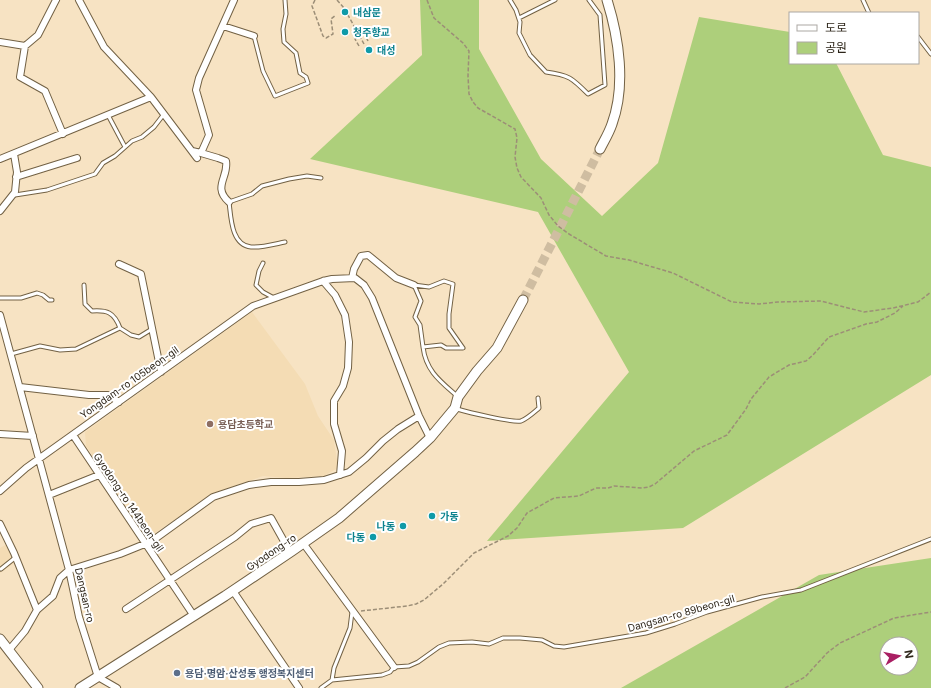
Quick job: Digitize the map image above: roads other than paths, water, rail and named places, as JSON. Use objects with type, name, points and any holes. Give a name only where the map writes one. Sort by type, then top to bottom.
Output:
[{"type":"street","points":[[56,0],[38,35],[24,46],[20,77],[46,91],[63,134]]},
{"type":"street","points":[[79,0],[104,47],[151,97],[192,151],[199,156],[218,158],[226,161],[227,166],[221,184],[223,195],[229,202]]},
{"type":"street","points":[[199,156],[209,136],[196,90],[198,78],[234,0]]},
{"type":"street","points":[[600,149],[612,124],[620,87],[618,46],[607,0]]},
{"type":"street","points":[[222,26],[254,36]]},
{"type":"street","points":[[0,42],[24,46]]},
{"type":"street","points":[[0,159],[151,97]]},
{"type":"street","points":[[0,211],[14,193],[16,177],[14,154]]},
{"type":"street","points":[[16,177],[77,158]]},
{"type":"street","points":[[414,285],[396,278],[368,255],[361,256],[354,269],[352,278],[355,278],[364,285],[372,298],[419,416],[430,438]]},
{"type":"street","points":[[119,264],[141,274],[161,372]]},
{"type":"street","name":"Yongdam-ro 105beon-gil","points":[[0,491],[39,458],[253,306],[323,281],[352,278]]},
{"type":"street","points":[[323,281],[335,295],[345,315],[349,342],[346,374],[343,386],[334,401],[334,424],[342,451],[340,475]]},
{"type":"street","name":"Gyodong-ro","points":[[80,688],[233,591],[339,518],[430,438],[455,408],[458,397],[477,371],[497,348],[523,300]]},
{"type":"street","name":"Dangsan-ro","points":[[0,315],[69,570],[79,617],[98,677]]},
{"type":"street","points":[[20,387],[90,395],[108,395],[119,402]]},
{"type":"street","points":[[38,688],[3,645],[25,631],[37,610],[53,596],[60,578],[69,570],[120,554],[152,541],[213,497],[250,484],[324,480],[349,472],[398,429],[419,416]]},
{"type":"street","points":[[0,434],[33,436]]},
{"type":"street","name":"Gyodong-ro 144beon-gil","points":[[72,435],[194,616]]},
{"type":"street","points":[[49,495],[99,475]]},
{"type":"street","points":[[126,609],[235,537],[250,524],[271,518],[290,552]]},
{"type":"street","points":[[0,524],[16,557],[37,610]]},
{"type":"street","points":[[303,543],[355,610],[394,666]]},
{"type":"street","points":[[233,591],[299,688]]},
{"type":"street","points":[[98,677],[117,688]]},
{"type":"lane","points":[[254,36],[264,71],[275,96],[308,83],[306,77],[300,72],[296,53],[284,42],[283,29],[286,14],[285,0]]},
{"type":"lane","points":[[510,0],[520,22],[519,33],[530,55],[546,72],[564,74],[577,83],[588,94],[605,85],[600,15],[589,0]]},
{"type":"lane","points":[[518,18],[555,0]]},
{"type":"lane","points":[[863,0],[869,12]]},
{"type":"lane","points":[[919,38],[931,54]]},
{"type":"lane","points":[[14,193],[47,190],[95,174],[103,163],[115,156],[132,141],[142,137],[154,126],[164,113]]},
{"type":"lane","points":[[108,115],[125,147]]},
{"type":"lane","points":[[285,242],[250,247],[240,242],[234,232],[229,202],[252,194],[262,186],[307,176],[321,178]]},
{"type":"lane","points":[[263,263],[259,271],[256,285],[263,292],[275,298]]},
{"type":"lane","points":[[414,285],[429,287],[444,281],[453,284],[449,314],[449,328],[463,348],[446,348],[441,344],[423,347]]},
{"type":"lane","points":[[84,285],[85,304],[92,311],[103,311],[111,314],[117,320],[120,328],[132,335],[139,337],[152,329]]},
{"type":"lane","points":[[414,285],[421,301],[415,317],[420,325],[424,359],[435,375],[458,397]]},
{"type":"lane","points":[[0,298],[21,298],[43,294],[49,300],[52,300]]},
{"type":"lane","points":[[11,354],[40,346],[60,350],[76,349],[120,328]]},
{"type":"lane","points":[[455,408],[476,414],[520,421],[530,416],[539,408],[538,398]]},
{"type":"lane","name":"Dangsan-ro 89beon-gil","points":[[332,680],[382,675],[390,672],[394,666],[409,666],[418,662],[439,647],[449,643],[489,644],[502,638],[520,638],[542,640],[554,646],[564,648],[646,633],[707,612],[762,597],[801,590],[931,539]]},
{"type":"lane","points":[[1,569],[16,557]]},
{"type":"lane","points":[[321,688],[332,680],[334,668],[350,628],[355,610]]},
{"type":"tunnel","points":[[523,300],[600,149]]},
{"type":"place","name":"내삼문","points":[[345,12]]},
{"type":"place","name":"청주향교","points":[[345,32]]},
{"type":"place","name":"대성","points":[[369,50]]},
{"type":"place","name":"용담초등학교","points":[[210,424]]},
{"type":"place","name":"가동","points":[[432,516]]},
{"type":"place","name":"나동","points":[[403,526]]},
{"type":"place","name":"다동","points":[[373,537]]},
{"type":"place","name":"용담·명암·산성동 행정복지센터","points":[[177,673]]}]
